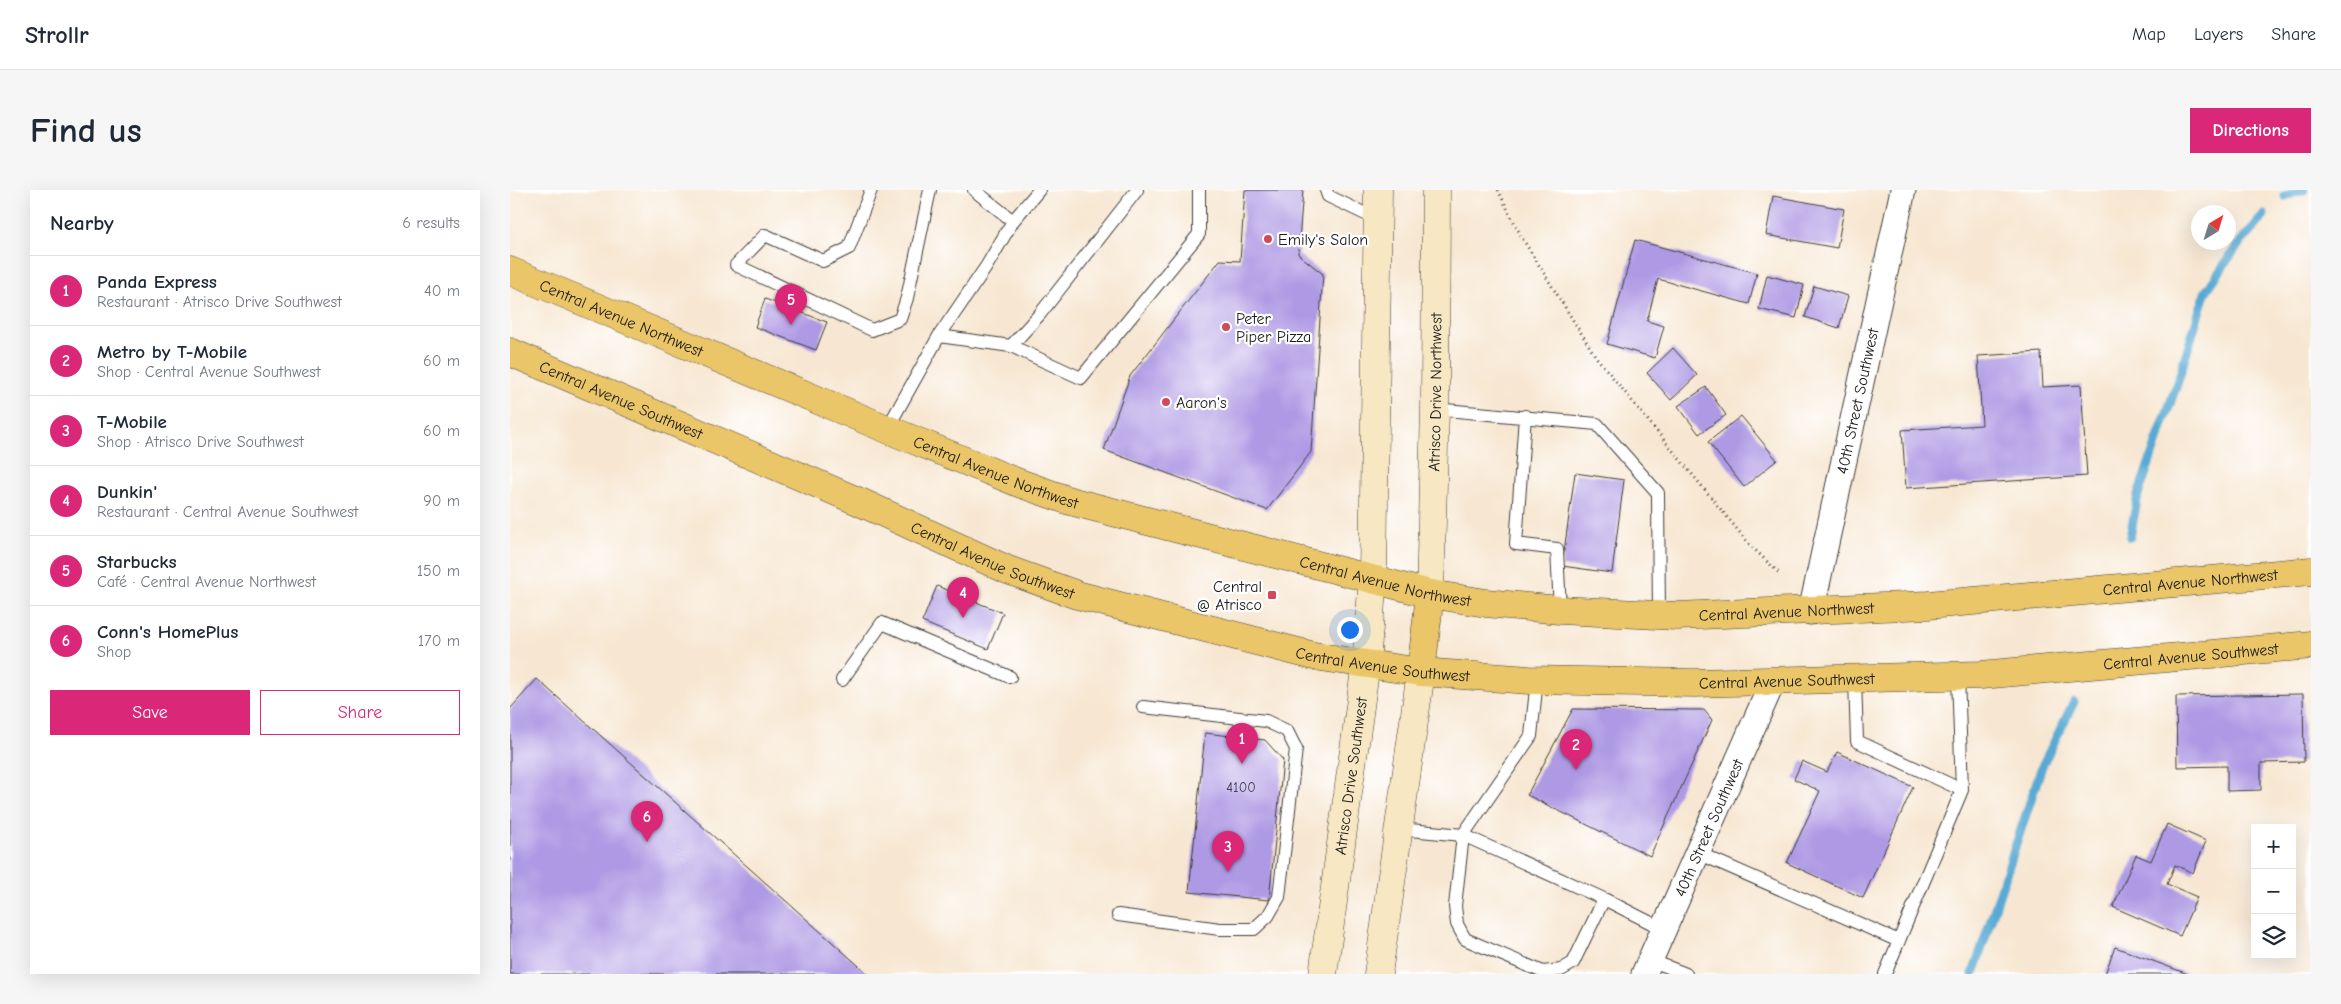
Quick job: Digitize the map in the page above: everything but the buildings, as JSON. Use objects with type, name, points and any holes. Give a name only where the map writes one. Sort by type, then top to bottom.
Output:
[{"type":"main road","points":[[1373,578],[1378,190]]},
{"type":"main road","name":"Atrisco Drive Northwest","points":[[1430,594],[1435,409],[1436,190]]},
{"type":"main road","name":"Central Avenue Northwest","points":[[510,271],[1018,483],[1070,501],[1430,594],[1486,603],[1659,616],[1811,612],[1928,604],[2311,571]]},
{"type":"main road","name":"Central Avenue Southwest","points":[[510,352],[860,502],[1008,570],[1077,596],[1305,653],[1421,672],[1537,680],[1694,683],[1958,676],[2311,645]]},
{"type":"main road","name":"Atrisco Drive Southwest","points":[[1323,974],[1366,663],[1373,578]]},
{"type":"main road","points":[[1378,974],[1421,672],[1430,594]]},
{"type":"street","name":"40th Street Southwest","points":[[1811,612],[1903,190]]},
{"type":"street","name":"40th Street Southwest","points":[[1647,967],[1773,681]]},
{"type":"lane","points":[[871,190],[849,248],[823,261],[765,235],[736,265],[872,330],[900,319],[907,298],[930,190]]},
{"type":"lane","points":[[974,190],[1013,222]]},
{"type":"lane","points":[[887,429],[939,336],[986,267],[1013,222],[1039,190]]},
{"type":"lane","points":[[1011,346],[1040,314],[1137,190]]},
{"type":"lane","points":[[939,336],[1011,346],[1081,378],[1199,234],[1199,190]]},
{"type":"lane","points":[[1326,190],[1328,196],[1378,220]]},
{"type":"lane","points":[[1435,409],[1597,424],[1658,493],[1659,616]]},
{"type":"lane","points":[[1524,416],[1516,544],[1557,549],[1560,610]]},
{"type":"lane","points":[[842,680],[882,623],[1010,677]]},
{"type":"lane","points":[[1885,974],[1962,790],[1958,676]]},
{"type":"lane","points":[[1855,679],[1856,741],[1962,790]]},
{"type":"lane","points":[[1537,680],[1531,736],[1463,836],[1455,906],[1457,924],[1465,938],[1543,972],[1561,970],[1573,963],[1604,899]]},
{"type":"lane","points":[[1118,915],[1220,929],[1254,929],[1268,916],[1279,897],[1296,749],[1288,731],[1266,720],[1143,707]]},
{"type":"lane","points":[[1399,829],[1463,836],[1604,899],[1663,929]]},
{"type":"lane","points":[[1698,853],[1899,940]]},
{"type":"lane","points":[[1647,967],[1686,974]]},
{"type":"path","points":[[1498,190],[1522,238],[1596,357],[1750,545],[1780,574]]},
{"type":"waterway","points":[[2285,196],[2304,190]]},
{"type":"waterway","points":[[2130,537],[2138,495],[2178,381],[2205,293],[2235,249],[2264,215]]},
{"type":"waterway","points":[[1973,974],[2042,766],[2074,702]]},
{"type":"place","name":"Emily's Salon","points":[[1268,239]]},
{"type":"place","name":"Starbucks","points":[[791,325]]},
{"type":"place","name":"Peter Piper Pizza","points":[[1226,327]]},
{"type":"place","name":"Aaron's","points":[[1166,402]]},
{"type":"place","name":"Central @ Atrisco","points":[[1272,595]]},
{"type":"place","name":"Dunkin'","points":[[963,618]]},
{"type":"place","name":"Panda Express","points":[[1242,764]]},
{"type":"place","name":"Metro by T-Mobile","points":[[1576,770]]},
{"type":"place","name":"Conn's HomePlus","points":[[647,842]]},
{"type":"place","name":"T-Mobile","points":[[1228,872]]}]
